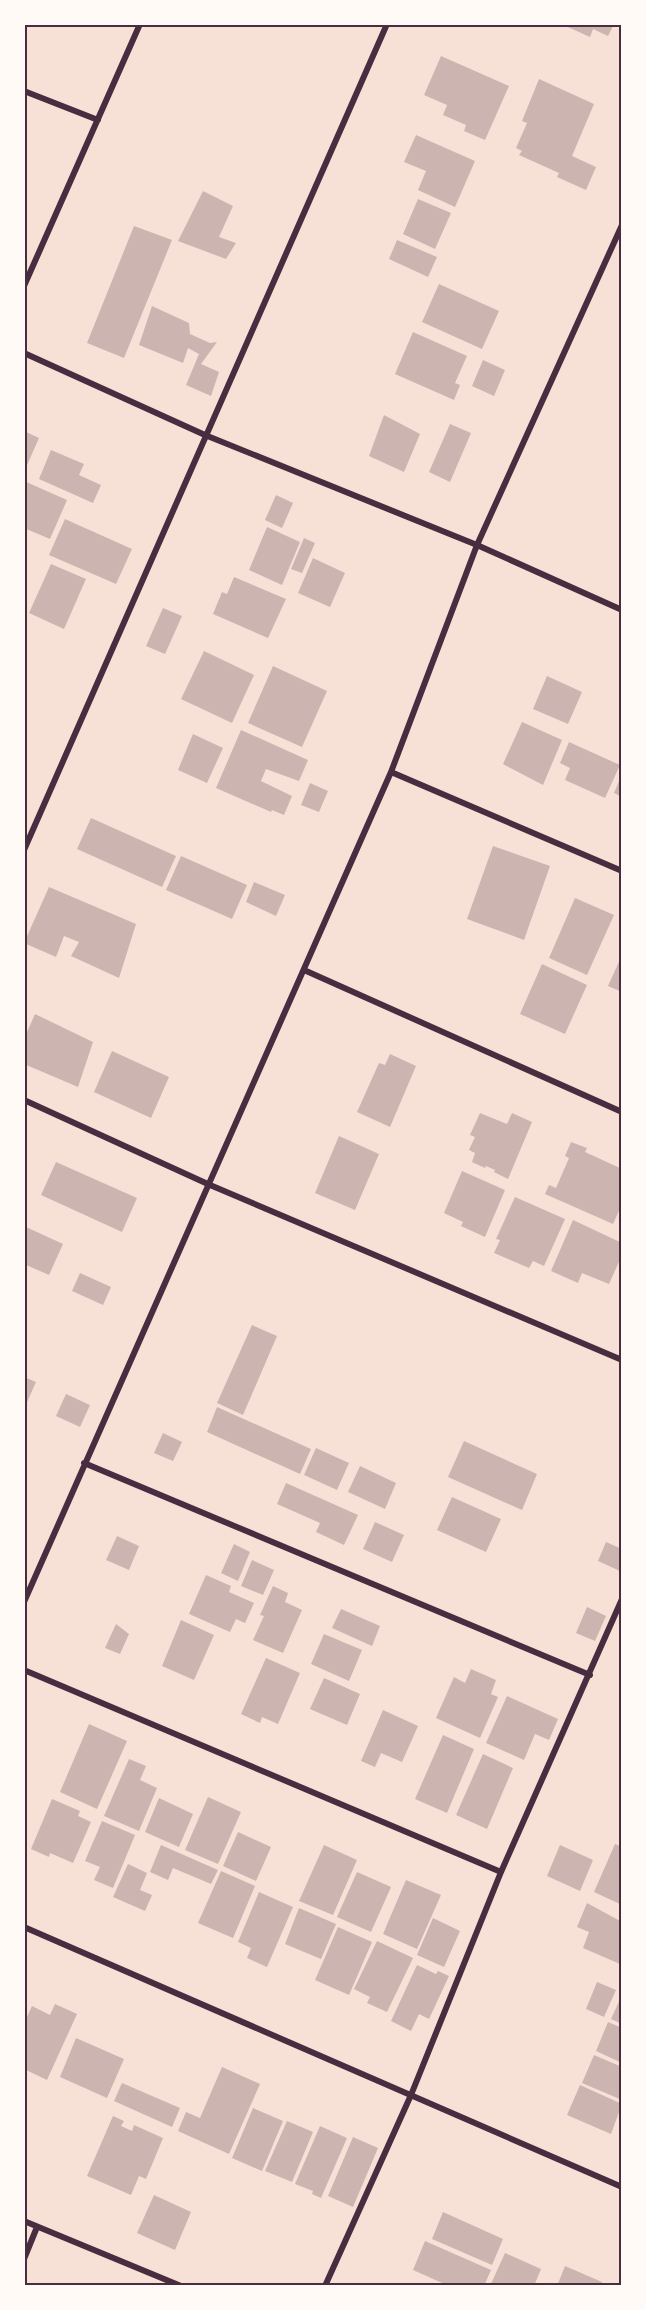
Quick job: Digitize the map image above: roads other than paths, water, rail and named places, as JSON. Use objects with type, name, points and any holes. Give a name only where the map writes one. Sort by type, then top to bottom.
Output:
[{"type":"street","points":[[24,286],[140,24]]},
{"type":"street","points":[[24,850],[387,24]]},
{"type":"street","points":[[24,91],[98,120]]},
{"type":"street","points":[[24,1602],[391,772],[477,545],[622,225]]},
{"type":"street","points":[[24,353],[205,435],[477,545],[622,610]]},
{"type":"street","points":[[391,772],[622,871]]},
{"type":"street","points":[[304,970],[622,1112]]},
{"type":"street","points":[[24,1100],[210,1185],[622,1360]]},
{"type":"street","points":[[84,1463],[590,1675]]},
{"type":"street","points":[[325,2286],[411,2095],[501,1872],[622,1599]]},
{"type":"street","points":[[24,1670],[501,1872]]},
{"type":"street","points":[[24,1927],[622,2187]]},
{"type":"street","points":[[24,2221],[181,2286]]},
{"type":"street","points":[[24,2259],[37,2227]]}]
